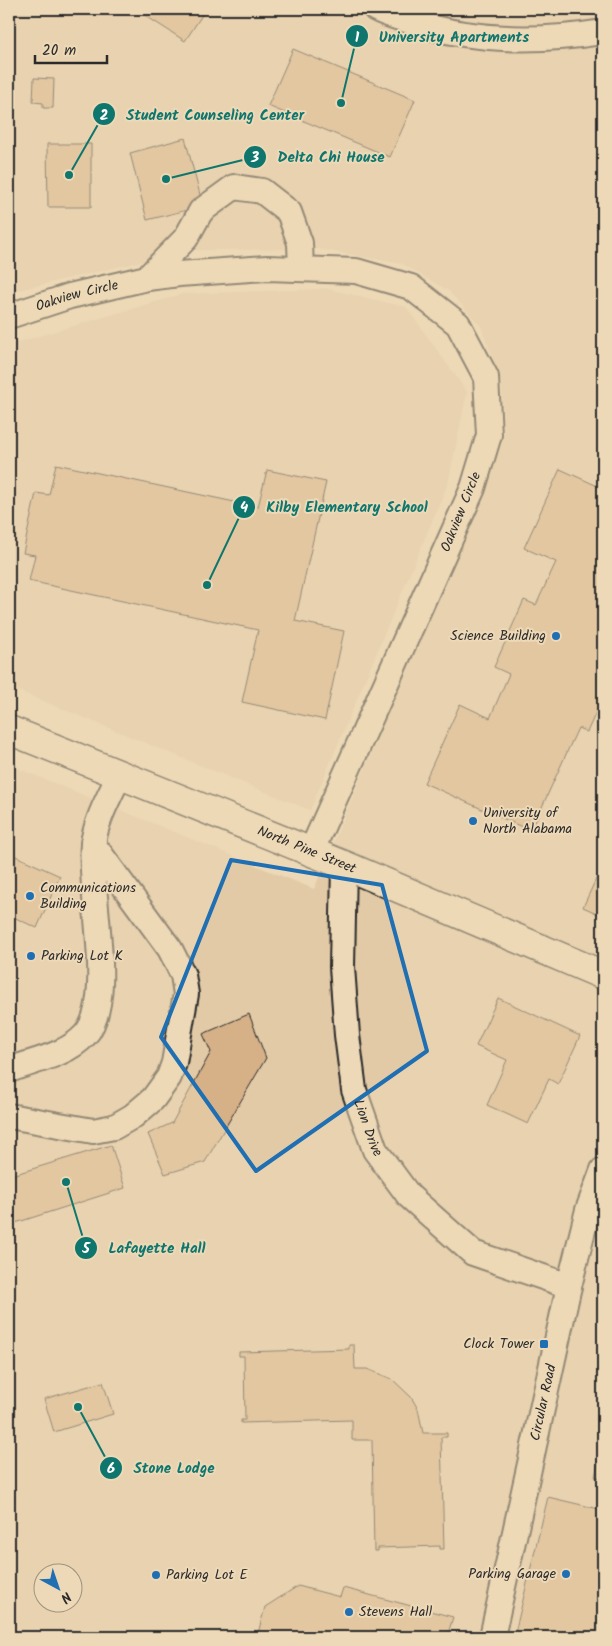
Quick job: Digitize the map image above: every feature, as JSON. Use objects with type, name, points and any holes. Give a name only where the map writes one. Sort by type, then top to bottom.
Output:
[{"type":"main road","name":"North Pine Street","points":[[9,730],[119,776],[344,865],[603,975]]},
{"type":"street","points":[[376,9],[439,30],[497,39],[527,40],[603,32]]},
{"type":"street","points":[[147,278],[186,238],[201,211],[234,187],[262,191],[289,212],[300,243],[301,269]]},
{"type":"street","name":"Oakview Circle","points":[[9,316],[70,296],[147,278],[268,268],[356,271],[412,287],[458,324],[486,377],[489,435],[473,488],[311,852]]},
{"type":"street","points":[[9,1070],[65,1049],[85,1035],[97,1011],[100,981],[93,844],[102,811],[119,776]]},
{"type":"street","points":[[9,1116],[92,1131],[114,1127],[133,1116],[153,1099],[169,1077],[174,1063],[186,994],[183,975],[170,949],[93,844]]},
{"type":"street","name":"Lion Drive","points":[[344,865],[342,967],[347,1035],[354,1090],[375,1150],[409,1196],[473,1253],[569,1286]]},
{"type":"street","name":"Circular Road","points":[[492,1637],[569,1286],[588,1210],[603,1170]]},
{"type":"highlighted area","points":[[231,860],[382,885],[427,1051],[256,1171],[161,1037]]},
{"type":"shaded area","name":"University of North Alabama","points":[[9,9],[603,9],[603,1637],[9,1637],[9,765],[314,889],[504,439],[502,383],[481,326],[449,291],[403,264],[320,249],[191,250],[9,292]]},
{"type":"shaded area","points":[[327,289],[406,307],[467,392],[448,483],[310,810],[9,687],[9,345],[183,294]]},
{"type":"building","points":[[135,9],[206,9],[185,41]]},
{"type":"building","points":[[293,49],[415,100],[390,157],[268,106]]},
{"type":"building","points":[[34,78],[54,79],[53,108],[43,108],[43,103],[33,102]]},
{"type":"building","points":[[185,138],[203,206],[147,220],[130,153]]},
{"type":"building","points":[[47,144],[91,144],[91,207],[48,207]]},
{"type":"building","points":[[56,464],[258,507],[267,470],[326,482],[295,621],[344,631],[325,720],[242,702],[258,630],[29,581],[35,555],[23,553],[36,493],[49,495]]},
{"type":"building","name":"Science Building","points":[[560,469],[602,488],[603,485],[603,697],[587,732],[578,728],[531,831],[424,783],[460,704],[490,718],[509,674],[494,667],[524,600],[536,605],[556,562],[524,548]]},
{"type":"building","name":"Communications Building","points":[[9,853],[60,876],[37,928],[9,915]]},
{"type":"building","points":[[603,864],[603,916],[583,907]]},
{"type":"building","points":[[498,998],[580,1036],[558,1084],[549,1079],[528,1124],[487,1105],[507,1060],[476,1046]]},
{"type":"building","points":[[249,1014],[266,1058],[205,1162],[165,1174],[148,1134],[172,1123],[211,1052],[203,1034]]},
{"type":"building","points":[[111,1145],[125,1188],[9,1225],[9,1176]]},
{"type":"building","points":[[349,1345],[354,1345],[355,1369],[367,1369],[392,1379],[411,1397],[418,1409],[423,1433],[447,1433],[447,1437],[441,1437],[444,1549],[440,1549],[440,1546],[378,1548],[378,1551],[374,1551],[372,1440],[352,1440],[352,1420],[241,1423],[241,1420],[245,1420],[244,1356],[239,1356],[239,1352],[349,1349]]},
{"type":"building","points":[[103,1382],[113,1414],[54,1432],[44,1399]]},
{"type":"building","points":[[603,1438],[603,1478],[595,1477]]},
{"type":"building","name":"Parking Garage","points":[[548,1497],[603,1510],[603,1637],[514,1637]]},
{"type":"building","name":"Stevens Hall","points":[[298,1586],[340,1597],[343,1588],[453,1617],[447,1637],[257,1637],[265,1607]]},
{"type":"place","name":"University Apartments","points":[[341,103]]},
{"type":"place","name":"Student Counseling Center","points":[[69,175]]},
{"type":"place","name":"Delta Chi House","points":[[166,179]]},
{"type":"place","name":"Kilby Elementary School","points":[[207,585]]},
{"type":"place","name":"Science Building","points":[[556,636]]},
{"type":"place","name":"University of North Alabama","points":[[473,821]]},
{"type":"place","name":"Communications Building","points":[[30,896]]},
{"type":"place","name":"Parking Lot K","points":[[31,956]]},
{"type":"place","name":"Lafayette Hall","points":[[66,1182]]},
{"type":"place","name":"Clock Tower","points":[[544,1344]]},
{"type":"place","name":"Stone Lodge","points":[[78,1407]]},
{"type":"place","name":"Parking Garage","points":[[566,1574]]},
{"type":"place","name":"Parking Lot E","points":[[156,1575]]},
{"type":"place","name":"Stevens Hall","points":[[349,1612]]}]
